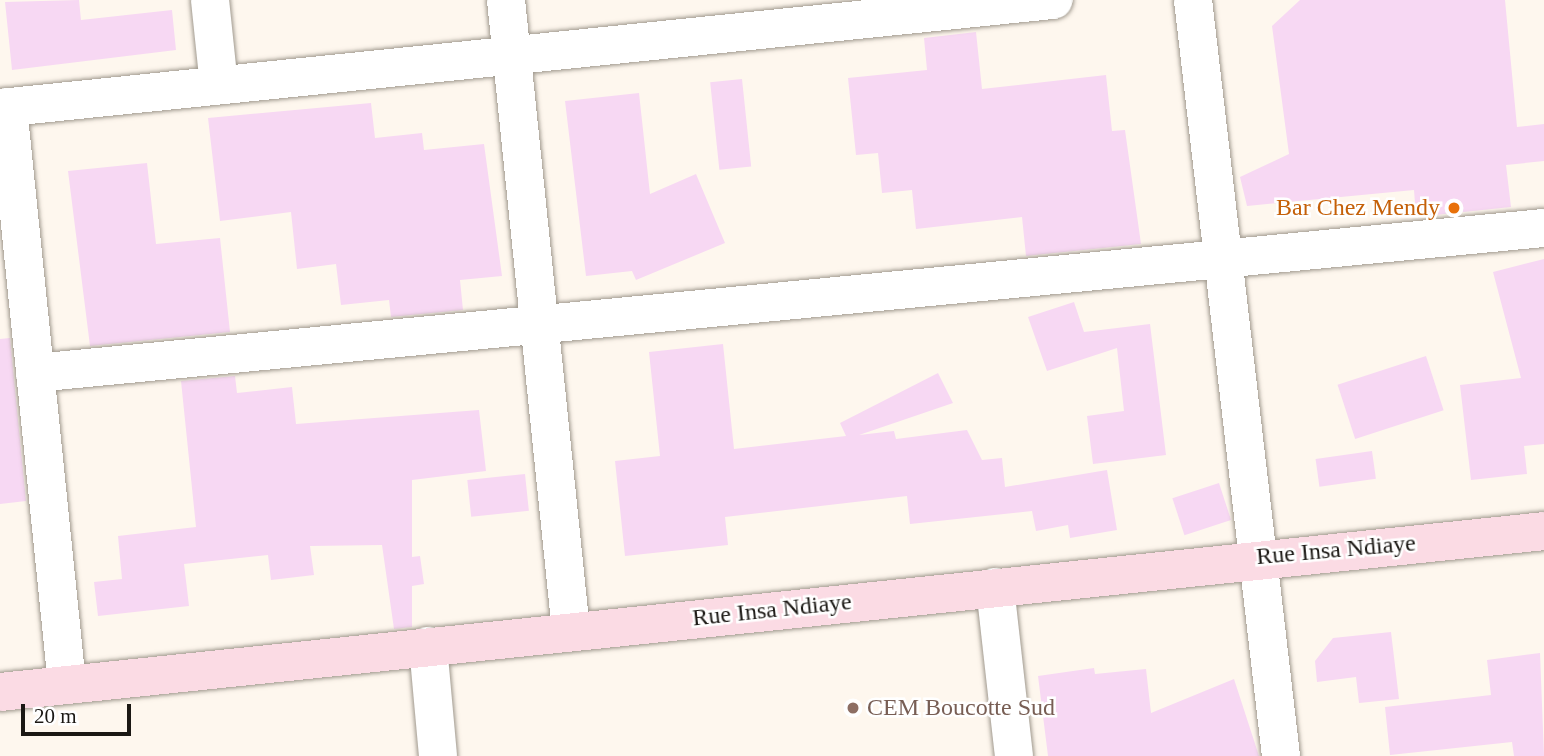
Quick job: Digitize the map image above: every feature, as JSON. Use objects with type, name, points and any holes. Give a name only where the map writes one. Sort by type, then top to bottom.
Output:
[{"type":"main road","name":"Rue Insa Ndiaye","points":[[0,692],[1258,558],[1544,531]]},
{"type":"street","points":[[210,0],[219,85]]},
{"type":"street","points":[[506,0],[571,631]]},
{"type":"street","points":[[67,684],[4,107],[512,55],[845,11],[1053,0]]},
{"type":"street","points":[[1193,0],[1281,756]]},
{"type":"street","points":[[35,373],[540,323],[1224,262],[1544,228]]},
{"type":"street","points":[[995,587],[1014,756]]},
{"type":"street","points":[[428,646],[438,756]]},
{"type":"building","points":[[79,0],[81,20],[172,10],[176,50],[12,70],[5,2]]},
{"type":"building","points":[[1300,0],[1505,0],[1517,127],[1544,124],[1544,161],[1506,165],[1511,207],[1416,217],[1414,190],[1247,206],[1240,177],[1289,154],[1272,26]]},
{"type":"building","points":[[976,32],[982,89],[1106,75],[1112,131],[1125,130],[1141,244],[1026,256],[1022,217],[916,229],[912,190],[882,193],[878,153],[856,155],[848,78],[927,70],[924,38]]},
{"type":"building","points":[[742,79],[751,167],[719,170],[710,82]]},
{"type":"building","points":[[639,93],[650,194],[696,174],[725,243],[636,280],[632,271],[586,276],[565,101]]},
{"type":"building","points":[[371,103],[375,138],[422,133],[424,150],[484,144],[502,276],[460,280],[463,310],[391,317],[389,300],[341,305],[336,264],[297,269],[291,212],[220,221],[208,118]]},
{"type":"building","points":[[147,163],[156,244],[220,238],[230,332],[90,346],[68,171]]},
{"type":"building","points":[[1544,259],[1544,444],[1524,446],[1527,474],[1471,480],[1460,385],[1521,378],[1493,272]]},
{"type":"building","points":[[1074,302],[1084,332],[1150,324],[1166,455],[1093,464],[1087,416],[1124,411],[1117,348],[1047,371],[1028,317]]},
{"type":"building","points":[[10,338],[26,501],[0,504],[0,339]]},
{"type":"building","points":[[723,344],[734,449],[846,436],[840,423],[938,373],[953,403],[859,435],[894,431],[896,439],[967,430],[982,460],[1002,458],[1005,487],[1107,470],[1117,530],[1070,538],[1068,525],[1036,531],[1032,511],[910,524],[907,496],[725,517],[728,545],[625,556],[615,461],[660,456],[649,352]]},
{"type":"building","points":[[1426,356],[1444,410],[1355,439],[1338,385]]},
{"type":"building","points":[[235,376],[237,393],[292,387],[296,424],[479,410],[486,471],[412,480],[412,557],[420,556],[424,584],[412,586],[412,627],[394,629],[382,545],[310,546],[314,575],[271,580],[268,555],[184,564],[189,606],[98,616],[94,582],[122,579],[118,536],[196,527],[181,381]]},
{"type":"building","points":[[1372,451],[1376,479],[1319,487],[1316,459]]},
{"type":"building","points":[[525,474],[529,511],[471,517],[467,480]]},
{"type":"building","points":[[1219,483],[1231,520],[1184,535],[1172,498]]},
{"type":"building","points":[[1391,632],[1399,699],[1359,703],[1356,677],[1317,682],[1315,661],[1333,638]]},
{"type":"building","points":[[1540,653],[1544,756],[1514,756],[1512,742],[1390,755],[1385,707],[1491,695],[1487,660]]},
{"type":"building","points":[[1094,668],[1095,674],[1146,669],[1151,713],[1234,679],[1259,756],[1048,756],[1038,676]]},
{"type":"place","name":"Bar Chez Mendy","points":[[1454,208]]},
{"type":"place","name":"CEM Boucotte Sud","points":[[853,708]]}]
